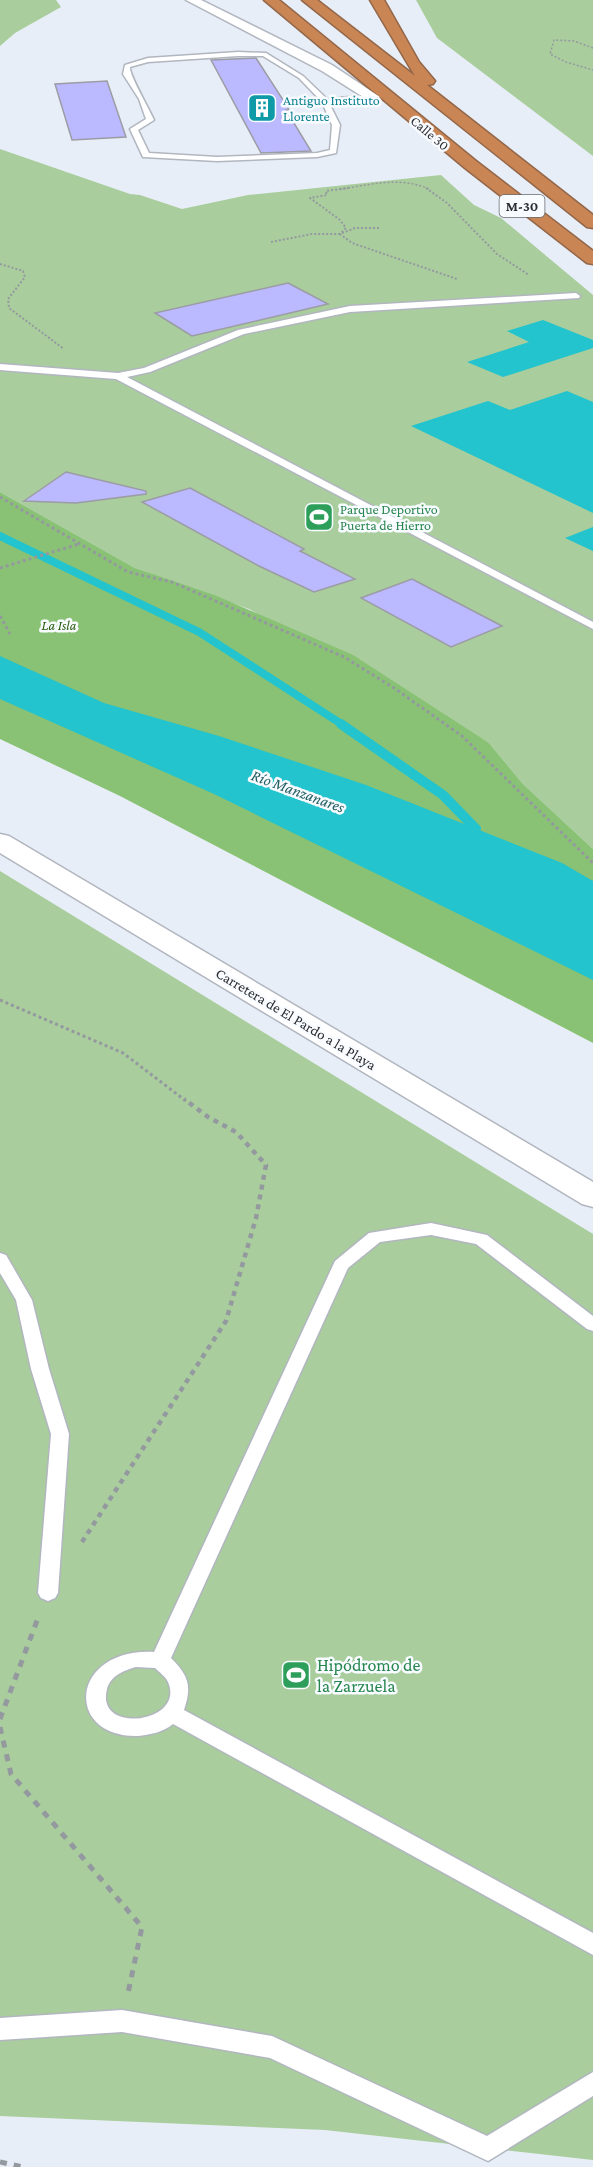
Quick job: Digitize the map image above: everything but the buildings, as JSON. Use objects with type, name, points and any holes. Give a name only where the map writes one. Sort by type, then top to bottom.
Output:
[{"type":"highway","name":"Calle 30","points":[[271,0],[410,116],[529,212],[593,260]]},
{"type":"highway","name":"Calle 30","points":[[309,0],[593,224]]},
{"type":"highway","points":[[377,0],[424,79],[483,125],[493,147]]},
{"type":"highway","points":[[373,97],[410,116]]},
{"type":"street","points":[[192,0],[208,3],[327,68],[373,97]]},
{"type":"street","name":"Carretera de El Pardo a la Playa","points":[[0,842],[593,1196]]},
{"type":"lane","points":[[325,101],[336,125],[333,151],[317,155],[217,159],[146,155],[134,129],[150,120],[142,99],[126,74],[127,66],[148,60],[264,54],[301,77],[325,101],[373,97]]},
{"type":"lane","points":[[0,367],[118,376],[147,370],[241,332],[350,309],[576,296]]},
{"type":"lane","points":[[118,376],[593,626]]},
{"type":"lane","points":[[160,1660],[341,1265],[375,1237],[431,1228],[481,1239],[593,1326]]},
{"type":"lane","points":[[0,1259],[24,1300],[40,1370],[60,1434],[48,1593]]},
{"type":"lane","points":[[136,1659],[160,1660],[176,1678],[179,1690],[178,1702],[171,1713],[160,1722],[143,1728],[129,1728],[105,1718],[98,1708],[96,1692],[100,1680],[109,1670],[121,1662],[136,1659]]},
{"type":"lane","points":[[171,1713],[593,1945]]},
{"type":"lane","points":[[0,2029],[122,2020],[272,2047],[488,2149],[593,2083]]},
{"type":"path","points":[[593,48],[573,39],[554,40],[550,54],[566,62],[593,70]]},
{"type":"path","points":[[340,234],[346,228],[340,220],[310,198],[327,195],[327,191],[403,182],[412,183],[423,186],[449,204],[480,239],[519,271],[529,275]]},
{"type":"path","points":[[271,242],[312,234],[340,234],[355,228],[380,228]]},
{"type":"path","points":[[340,234],[351,243],[375,253],[496,293],[502,300]]},
{"type":"path","points":[[0,264],[22,271],[25,277],[8,299],[9,308],[71,354]]},
{"type":"path","points":[[0,496],[128,572],[172,582],[344,657],[462,735],[516,785],[593,863]]},
{"type":"path","points":[[0,568],[80,544]]},
{"type":"path","points":[[0,616],[10,634]]},
{"type":"path","points":[[0,1000],[123,1053],[208,1117],[236,1132],[266,1164],[256,1218],[226,1321],[80,1544]]},
{"type":"path","points":[[0,1719],[48,1593]]},
{"type":"path","points":[[0,1727],[10,1774],[142,1926],[122,2020]]},
{"type":"path","points":[[0,2162],[23,2167]]},
{"type":"green space","points":[[0,0],[56,0],[61,7],[15,33],[0,46]]},
{"type":"green space","points":[[416,0],[593,0],[593,156],[437,38]]},
{"type":"green space","name":"Parque Deportivo Puerta de Hierro","points":[[0,149],[130,194],[140,195],[182,209],[248,195],[441,175],[474,205],[501,218],[593,295],[593,849],[523,784],[489,743],[249,609],[135,568],[0,492]]},
{"type":"green space","name":"La Isla","points":[[0,492],[135,568],[217,596],[353,655],[489,743],[523,784],[593,849],[593,1043],[120,796],[0,739]]},
{"type":"green space","name":"Hipódromo de la Zarzuela","points":[[0,871],[593,1234],[593,2160],[325,2130],[0,2116]]},
{"type":"water","points":[[543,320],[593,340],[593,348],[503,377],[467,362],[529,342],[507,331]]},
{"type":"water","points":[[567,391],[593,402],[593,513],[411,426],[488,401],[510,410]]},
{"type":"water","points":[[593,527],[593,551],[565,538]]},
{"type":"water","name":"Río Manzanares","points":[[0,656],[104,703],[219,736],[366,785],[562,863],[593,881],[593,980],[214,794],[0,699]]},
{"type":"waterway","points":[[0,536],[199,632],[343,725]]},
{"type":"waterway","points":[[341,724],[443,795],[476,829]]},
{"type":"place","name":"Antiguo Instituto Llorente","points":[[262,108]]},
{"type":"place","name":"Parque Deportivo Puerta de Hierro","points":[[319,517]]},
{"type":"place","name":"Hipódromo de la Zarzuela","points":[[296,1675]]}]
